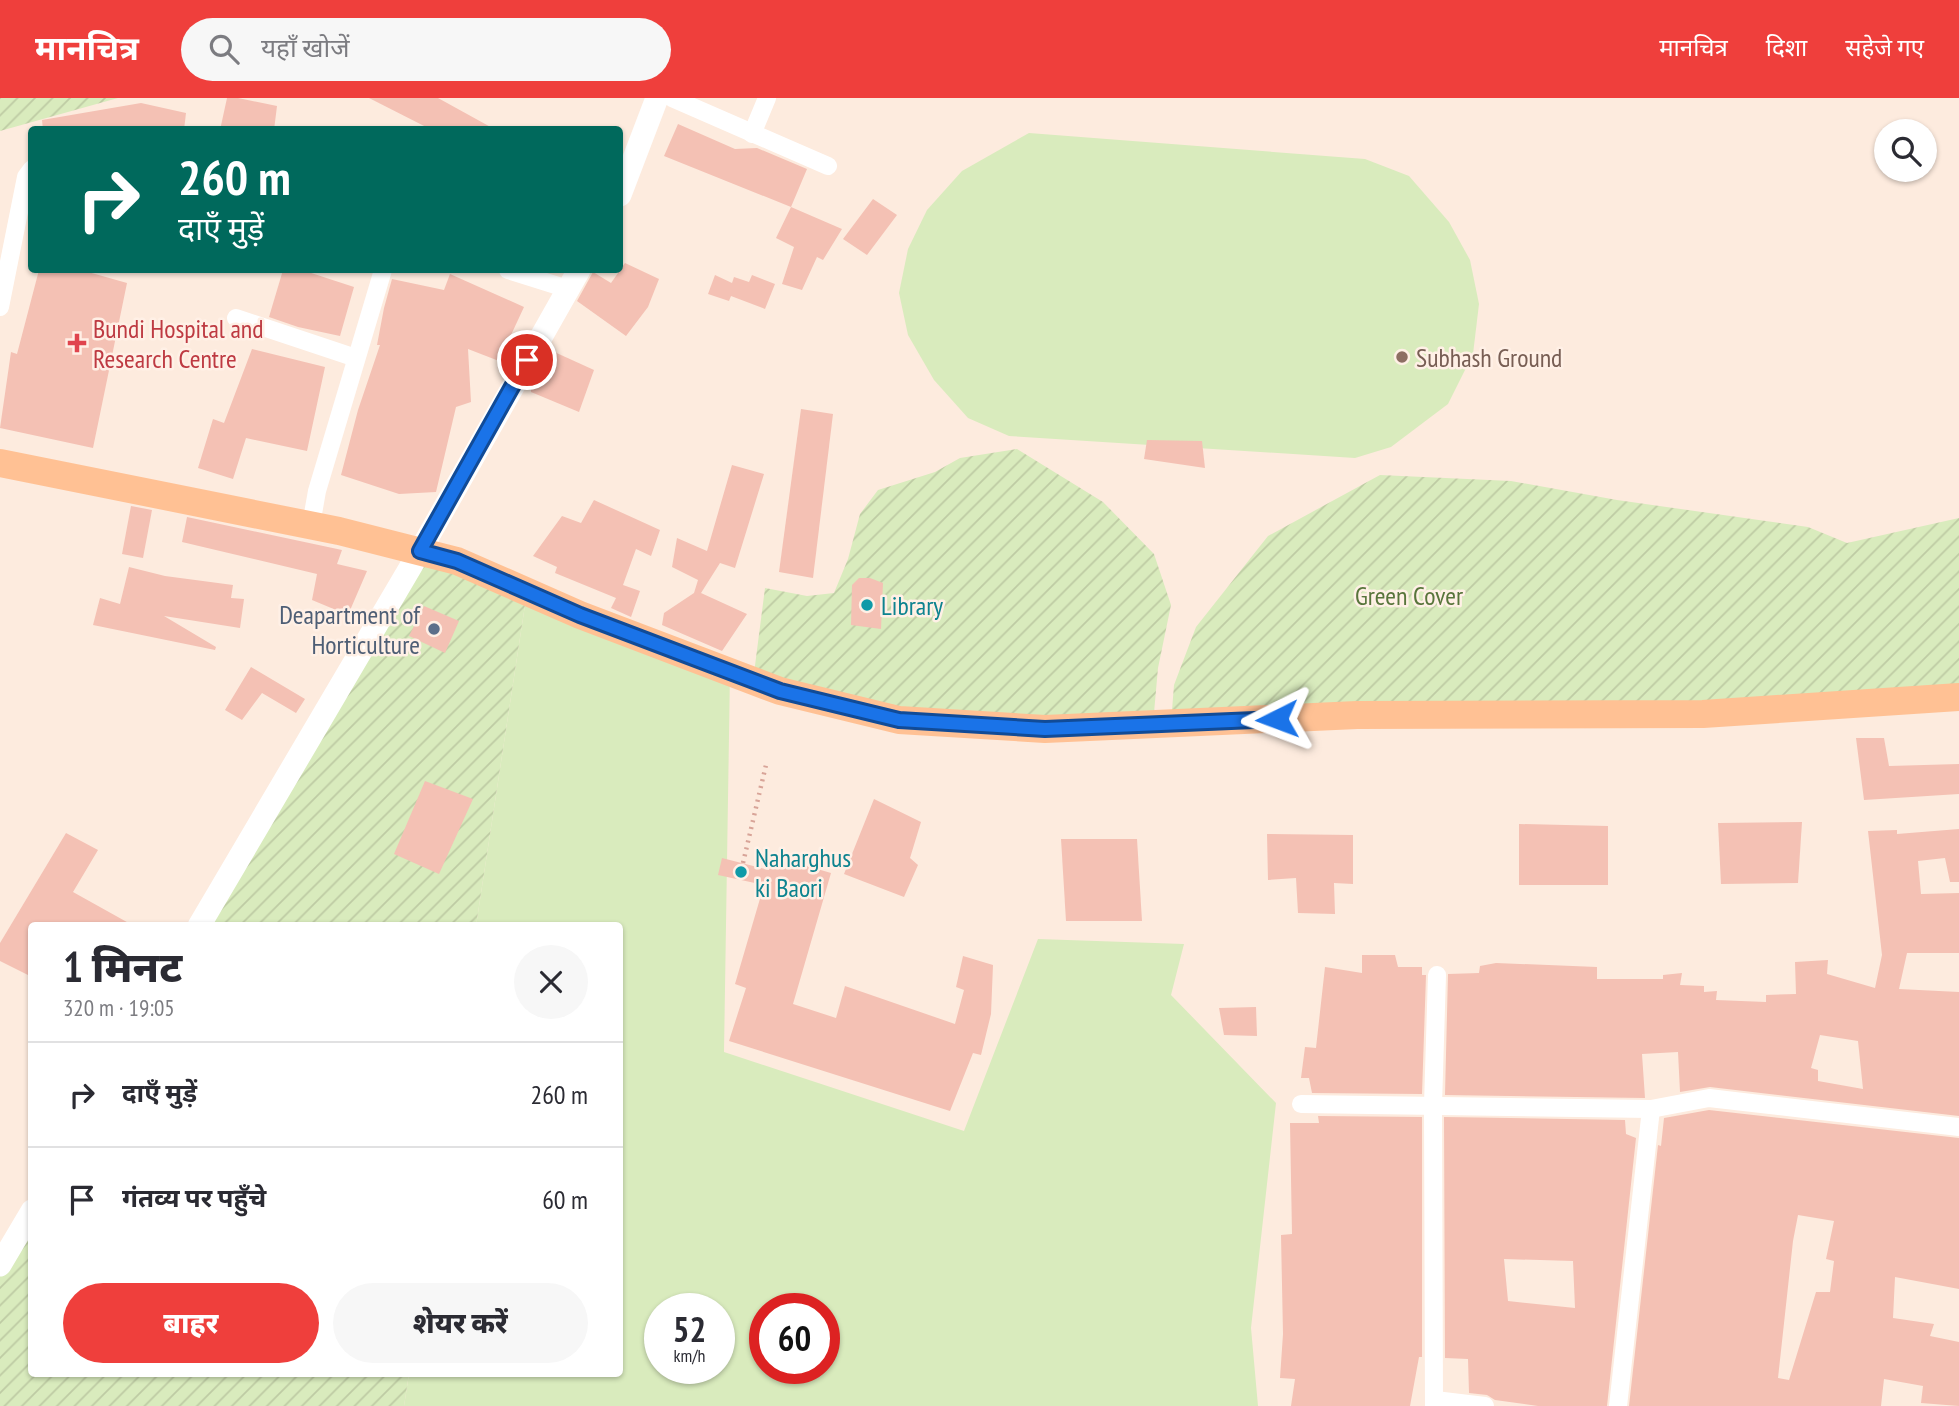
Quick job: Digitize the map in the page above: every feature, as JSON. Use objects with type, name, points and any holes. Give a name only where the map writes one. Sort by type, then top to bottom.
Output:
[{"type":"main road","points":[[0,463],[311,525],[457,561],[580,615],[780,691],[899,720],[1045,729],[1357,715],[1703,714],[1959,697]]},
{"type":"street","points":[[623,187],[657,98]]},
{"type":"street","points":[[672,98],[828,166]]},
{"type":"street","points":[[752,134],[767,98]]},
{"type":"street","points":[[0,307],[7,233],[28,174]]},
{"type":"street","points":[[311,525],[317,491],[382,273]]},
{"type":"street","points":[[201,922],[420,551],[573,279],[530,273]]},
{"type":"street","points":[[236,318],[356,358]]},
{"type":"street","points":[[1437,975],[1433,1105],[1434,1403],[1485,1406]]},
{"type":"street","points":[[1301,1104],[1651,1109],[1709,1098],[1959,1127]]},
{"type":"street","points":[[1618,1406],[1651,1109]]},
{"type":"street","points":[[0,1265],[28,1218]]},
{"type":"path","points":[[743,863],[766,765]]},
{"type":"green space","points":[[0,98],[118,98],[0,131]]},
{"type":"green space","points":[[1029,133],[1365,159],[1409,176],[1449,222],[1470,260],[1479,304],[1473,354],[1448,404],[1391,447],[1355,458],[1009,436],[968,418],[934,380],[908,335],[899,293],[908,249],[927,210],[962,171]]},
{"type":"green space","points":[[1017,449],[1103,502],[1154,554],[1171,605],[1158,668],[1153,724],[899,720],[753,681],[765,588],[807,596],[834,593],[848,559],[860,514],[878,490],[935,472],[960,458]]},
{"type":"green space","name":"Green Cover","points":[[1380,475],[1511,481],[1617,500],[1808,527],[1847,543],[1959,518],[1959,694],[1171,723],[1174,685],[1196,627],[1268,536]]},
{"type":"green space","points":[[420,551],[527,592],[477,922],[202,922]]},
{"type":"green space","points":[[527,592],[730,672],[724,1052],[964,1131],[1038,939],[1184,944],[1171,995],[1276,1103],[1251,1328],[1258,1406],[404,1406],[409,1377],[623,1377],[623,922],[477,922]]},
{"type":"green space","points":[[28,1217],[28,1377],[409,1377],[404,1406],[0,1406],[0,1265]]},
{"type":"building","points":[[227,98],[277,106],[274,126],[221,126]]},
{"type":"building","points":[[369,98],[438,98],[489,126],[424,126]]},
{"type":"building","points":[[141,103],[186,113],[184,126],[43,126],[42,120]]},
{"type":"building","points":[[678,124],[735,149],[757,148],[807,169],[791,207],[664,156]]},
{"type":"building","points":[[873,199],[897,215],[867,255],[843,239]]},
{"type":"building","points":[[791,207],[842,229],[823,260],[817,257],[802,290],[782,284],[794,247],[776,238]]},
{"type":"building","points":[[625,263],[659,279],[648,307],[626,336],[577,301],[592,273],[611,283],[618,273],[623,273]]},
{"type":"building","points":[[38,273],[92,273],[127,283],[93,448],[0,428],[11,352],[17,354]]},
{"type":"building","points":[[282,273],[311,273],[354,287],[340,336],[298,327],[269,317]]},
{"type":"building","points":[[450,274],[524,307],[499,361],[468,349],[471,402],[456,407],[436,492],[399,494],[341,475],[358,410],[380,345],[377,345],[392,279],[444,290]]},
{"type":"building","points":[[715,275],[732,283],[734,277],[749,282],[752,275],[775,284],[765,309],[731,296],[729,301],[708,294]]},
{"type":"building","points":[[252,349],[325,367],[307,451],[246,438],[233,479],[198,468],[213,419],[224,423]]},
{"type":"building","points":[[550,350],[594,370],[579,412],[531,392],[531,384]]},
{"type":"building","points":[[801,409],[833,414],[813,578],[779,572]]},
{"type":"building","points":[[1147,440],[1202,441],[1205,468],[1144,459]]},
{"type":"building","points":[[732,465],[764,474],[735,568],[720,563],[701,593],[747,614],[722,651],[662,625],[664,613],[694,593],[698,580],[672,567],[677,538],[707,551]]},
{"type":"building","points":[[594,500],[660,530],[651,556],[636,549],[623,585],[640,591],[631,617],[611,608],[616,598],[555,573],[557,567],[533,556],[562,516],[581,523]]},
{"type":"building","points":[[131,506],[152,510],[143,558],[122,554]]},
{"type":"building","points":[[187,517],[342,550],[337,564],[367,571],[348,615],[312,600],[317,574],[182,542]]},
{"type":"building","points":[[129,567],[165,576],[233,585],[231,598],[244,599],[240,628],[164,616],[216,647],[215,650],[93,625],[100,598],[120,604]]},
{"type":"building","name":"Library","points":[[859,578],[870,578],[883,583],[881,629],[851,625],[852,585]]},
{"type":"building","name":"Deapartment of Horticulture","points":[[424,606],[459,621],[445,653],[409,636]]},
{"type":"building","points":[[251,667],[305,699],[296,713],[262,693],[242,720],[225,710]]},
{"type":"building","points":[[1856,738],[1884,738],[1889,766],[1959,764],[1959,794],[1864,800]]},
{"type":"building","points":[[425,781],[473,799],[439,874],[394,854]]},
{"type":"building","points":[[874,799],[921,822],[910,858],[918,865],[904,897],[844,874]]},
{"type":"building","points":[[1802,822],[1798,883],[1721,884],[1718,823]]},
{"type":"building","points":[[1519,824],[1608,826],[1608,885],[1519,885]]},
{"type":"building","points":[[1959,829],[1959,882],[1950,882],[1945,858],[1918,861],[1921,894],[1959,893],[1959,953],[1907,953],[1899,989],[1959,992],[1959,1116],[1710,1087],[1680,1092],[1678,1052],[1642,1054],[1645,1098],[1445,1095],[1448,974],[1479,973],[1480,966],[1496,963],[1597,967],[1597,979],[1663,979],[1663,975],[1682,973],[1680,985],[1704,986],[1704,992],[1717,991],[1716,1000],[1766,1002],[1766,995],[1796,994],[1795,962],[1828,960],[1827,974],[1875,988],[1882,955],[1868,831],[1897,830],[1897,834]],"holes":[[[1820,1035],[1858,1041],[1863,1089],[1818,1081],[1818,1070],[1811,1068]]]},
{"type":"building","points":[[66,833],[98,850],[73,892],[127,922],[28,922],[28,975],[0,961],[0,943]]},
{"type":"building","points":[[1267,834],[1353,835],[1353,884],[1334,883],[1335,914],[1298,913],[1296,878],[1268,880]]},
{"type":"building","points":[[1061,839],[1137,839],[1142,921],[1066,921]]},
{"type":"building","points":[[773,856],[831,873],[793,1004],[836,1018],[845,986],[955,1024],[964,990],[956,987],[963,956],[993,965],[991,1014],[981,1055],[973,1053],[950,1111],[729,1041],[746,988],[735,984],[764,885],[718,875],[722,858],[769,870]]},
{"type":"building","points":[[1362,955],[1395,955],[1398,967],[1422,967],[1422,975],[1426,975],[1422,1094],[1312,1093],[1309,1078],[1301,1078],[1305,1047],[1316,1048],[1325,967],[1362,973]]},
{"type":"building","points":[[1256,1007],[1257,1036],[1224,1035],[1219,1008]]},
{"type":"building","points":[[1709,1110],[1959,1138],[1959,1289],[1895,1277],[1893,1318],[1934,1324],[1930,1336],[1959,1342],[1959,1406],[1921,1403],[1923,1386],[1884,1379],[1881,1406],[1629,1406],[1658,1145],[1661,1146],[1664,1118]],"holes":[[[1798,1215],[1834,1221],[1826,1259],[1834,1261],[1830,1292],[1816,1292],[1789,1380],[1778,1378]]]},
{"type":"building","points":[[1318,1116],[1422,1117],[1422,1357],[1419,1357],[1410,1406],[1291,1406],[1295,1379],[1280,1378],[1283,1334],[1281,1235],[1292,1234],[1290,1123],[1319,1123]]},
{"type":"building","points":[[1444,1117],[1625,1120],[1626,1134],[1636,1138],[1607,1406],[1538,1406],[1469,1393],[1468,1359],[1445,1358]],"holes":[[[1504,1259],[1573,1261],[1575,1308],[1508,1301]]]},
{"type":"place","name":"Bundi Hospital and Research Centre","points":[[77,343]]},
{"type":"place","name":"Subhash Ground","points":[[1402,357]]},
{"type":"place","name":"Library","points":[[867,605]]},
{"type":"place","name":"Deapartment of Horticulture","points":[[434,629]]},
{"type":"place","name":"Naharghus ki Baori","points":[[741,872]]},
{"type":"route","points":[[527,360],[420,551],[457,561],[580,615],[780,691],[899,720],[1045,729],[1277,719]]}]
